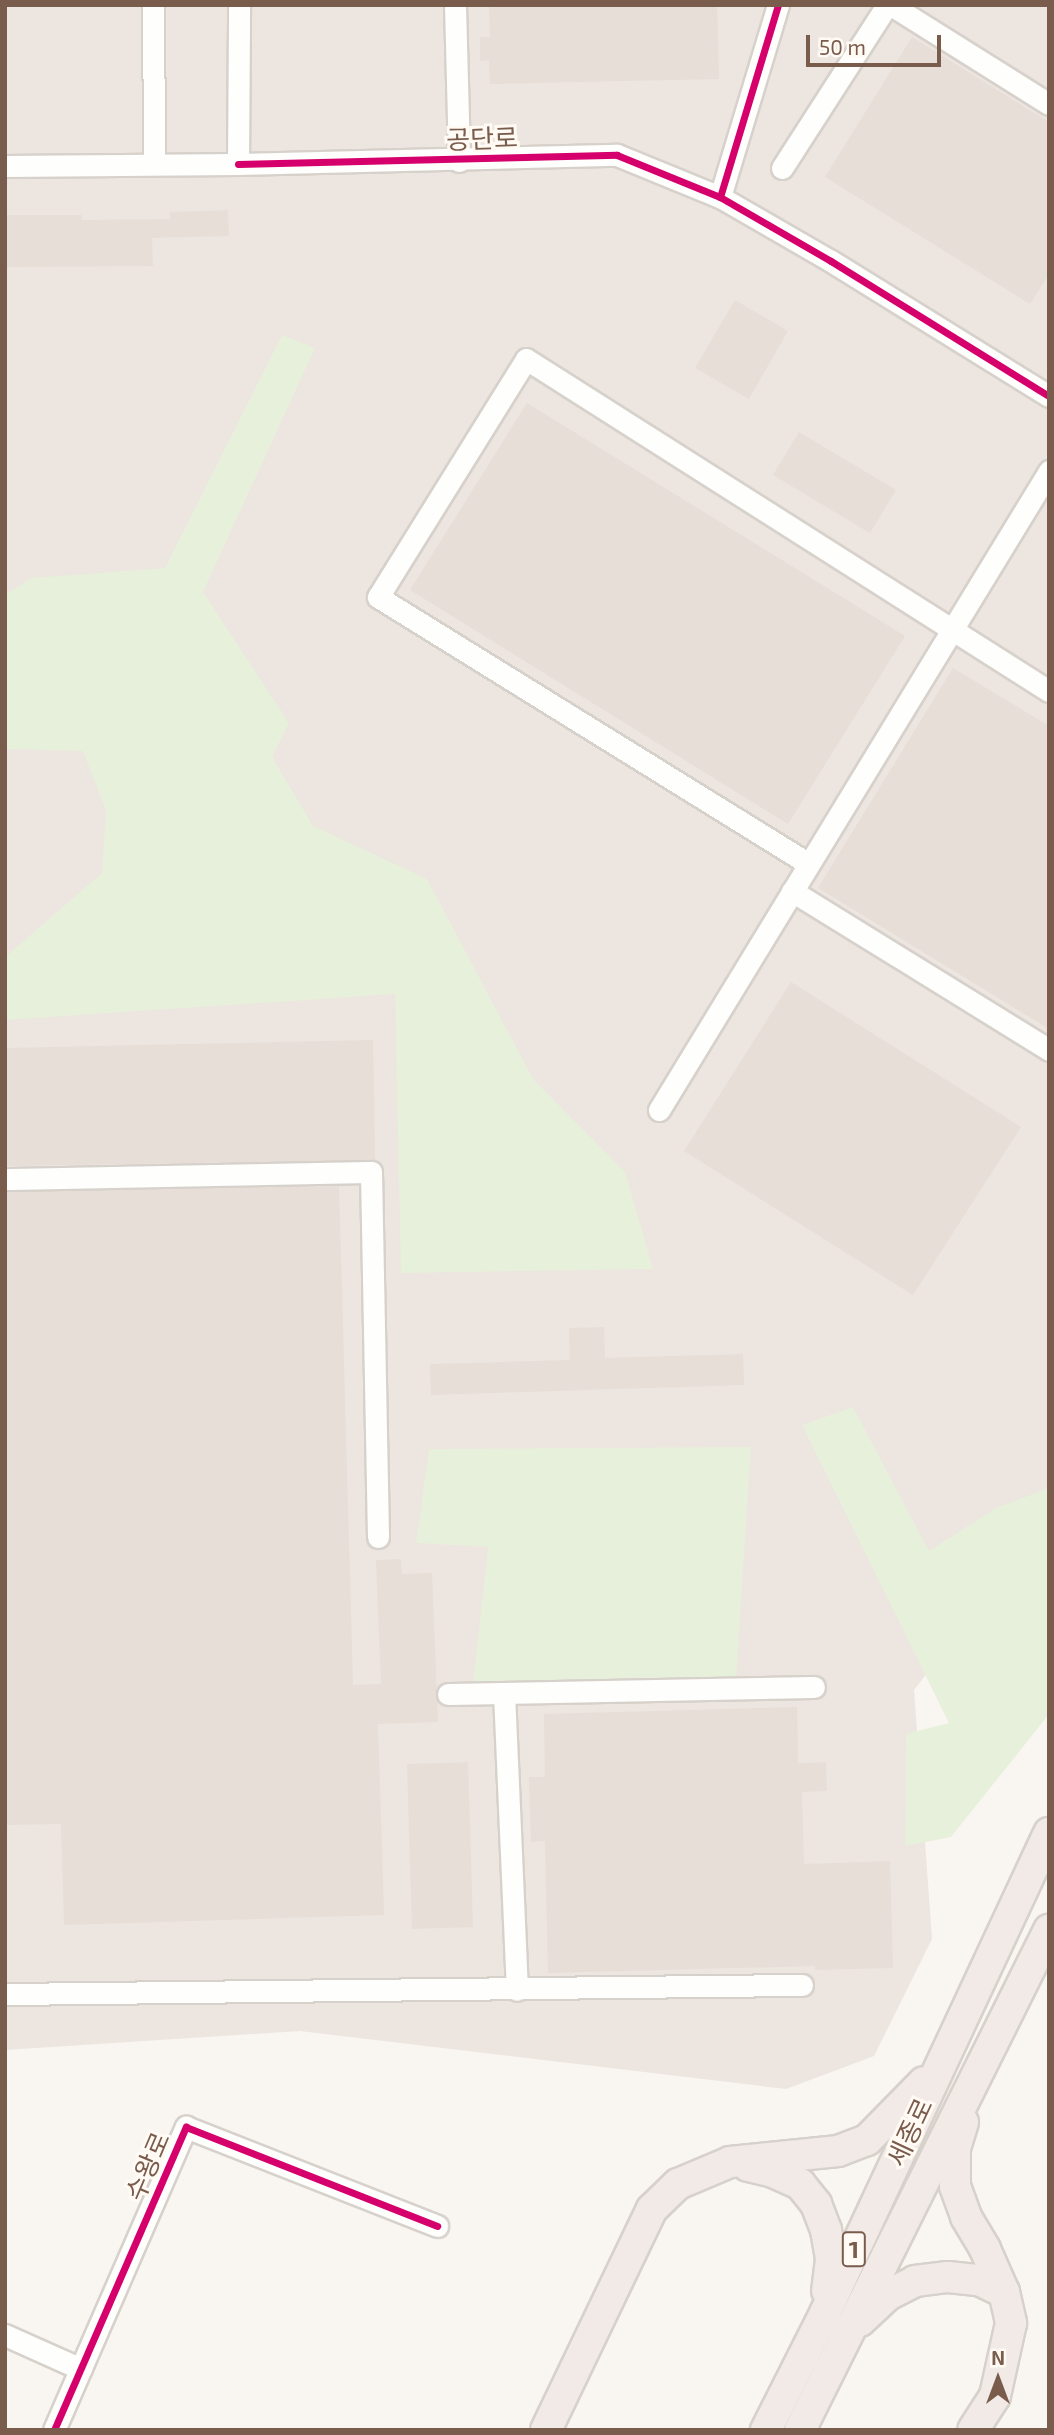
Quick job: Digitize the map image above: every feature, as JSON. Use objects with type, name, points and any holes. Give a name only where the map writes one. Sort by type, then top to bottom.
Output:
[{"type":"highway","name":"세종로","points":[[766,2430],[825,2313],[1049,1833]]},
{"type":"highway","name":"세종로","points":[[800,2430],[1049,1930]]},
{"type":"highway","points":[[546,2430],[652,2209],[678,2184],[730,2162],[838,2151],[867,2140],[940,2067]]},
{"type":"highway","points":[[973,2430],[995,2396],[1006,2357],[1011,2323],[1004,2292],[985,2249],[965,2217],[955,2186],[955,2148],[977,2071]]},
{"type":"highway","points":[[730,2162],[773,2172],[800,2184],[816,2204],[826,2230],[831,2259],[825,2313]]},
{"type":"highway","points":[[848,2332],[888,2295],[915,2281],[948,2277],[979,2280],[1004,2292]]},
{"type":"street","points":[[153,5],[154,164]]},
{"type":"street","points":[[237,164],[239,5]]},
{"type":"street","points":[[455,5],[459,161]]},
{"type":"street","points":[[720,197],[778,5]]},
{"type":"street","points":[[782,168],[889,5],[1049,104]]},
{"type":"street","name":"공단로","points":[[5,166],[459,161],[617,155],[720,197],[831,261],[1049,396]]},
{"type":"street","points":[[809,864],[378,597],[526,359],[1049,691]]},
{"type":"street","points":[[659,1110],[1049,471]]},
{"type":"street","points":[[792,891],[1049,1050]]},
{"type":"street","points":[[5,1179],[371,1172],[378,1537]]},
{"type":"street","points":[[448,1694],[814,1687]]},
{"type":"street","points":[[504,1693],[517,1990]]},
{"type":"street","points":[[5,1994],[802,1985]]},
{"type":"street","name":"수왕로","points":[[54,2430],[186,2127],[437,2226]]},
{"type":"street","points":[[5,2336],[81,2369]]},
{"type":"shaded area","points":[[5,5],[1049,5],[1049,1516],[914,1690],[932,1939],[874,2056],[786,2089],[300,2031],[5,2050]]},
{"type":"green space","points":[[282,335],[315,348],[203,592],[289,723],[272,757],[313,826],[427,879],[533,1079],[625,1172],[653,1269],[401,1273],[395,994],[5,1020],[5,957],[102,873],[106,811],[83,751],[5,749],[5,595],[31,578],[165,568]]},
{"type":"green space","points":[[853,1407],[929,1551],[996,1508],[1049,1488],[1049,1714],[951,1837],[905,1846],[906,1734],[949,1723],[802,1425]]},
{"type":"green space","points":[[751,1447],[736,1680],[473,1684],[488,1547],[416,1543],[429,1449]]},
{"type":"building","points":[[489,5],[717,5],[719,79],[490,84],[489,60],[480,61],[480,37],[490,37]]},
{"type":"building","points":[[912,37],[1049,122],[1049,274],[1030,304],[825,177]]},
{"type":"building","points":[[228,210],[229,236],[152,238],[153,266],[5,267],[5,215],[82,215],[82,220],[170,219],[170,212]]},
{"type":"building","points":[[735,300],[788,331],[749,399],[695,368]]},
{"type":"building","points":[[527,403],[905,636],[788,824],[410,590]]},
{"type":"building","points":[[799,432],[896,490],[870,533],[773,475]]},
{"type":"building","points":[[953,668],[1049,726],[1049,1029],[818,888]]},
{"type":"building","points":[[791,982],[1021,1127],[913,1295],[684,1151]]},
{"type":"building","points":[[373,1040],[375,1160],[5,1166],[5,1048]]},
{"type":"building","points":[[339,1186],[353,1685],[381,1684],[376,1560],[401,1559],[402,1574],[432,1573],[438,1722],[378,1724],[384,1915],[64,1925],[61,1824],[5,1825],[5,1192]]},
{"type":"building","points":[[604,1327],[605,1358],[743,1354],[744,1385],[431,1395],[430,1364],[570,1360],[569,1328]]},
{"type":"building","points":[[797,1707],[798,1763],[826,1762],[827,1791],[802,1792],[804,1864],[890,1861],[893,1968],[815,1970],[815,1966],[548,1973],[545,1841],[531,1842],[529,1777],[545,1777],[544,1714]]},
{"type":"building","points":[[468,1762],[473,1927],[412,1929],[407,1764]]},
{"type":"cycle path","points":[[238,164],[617,155],[720,197],[778,5]]},
{"type":"cycle path","points":[[720,197],[831,261],[1049,396]]},
{"type":"cycle path","points":[[54,2430],[186,2127],[437,2226]]}]
